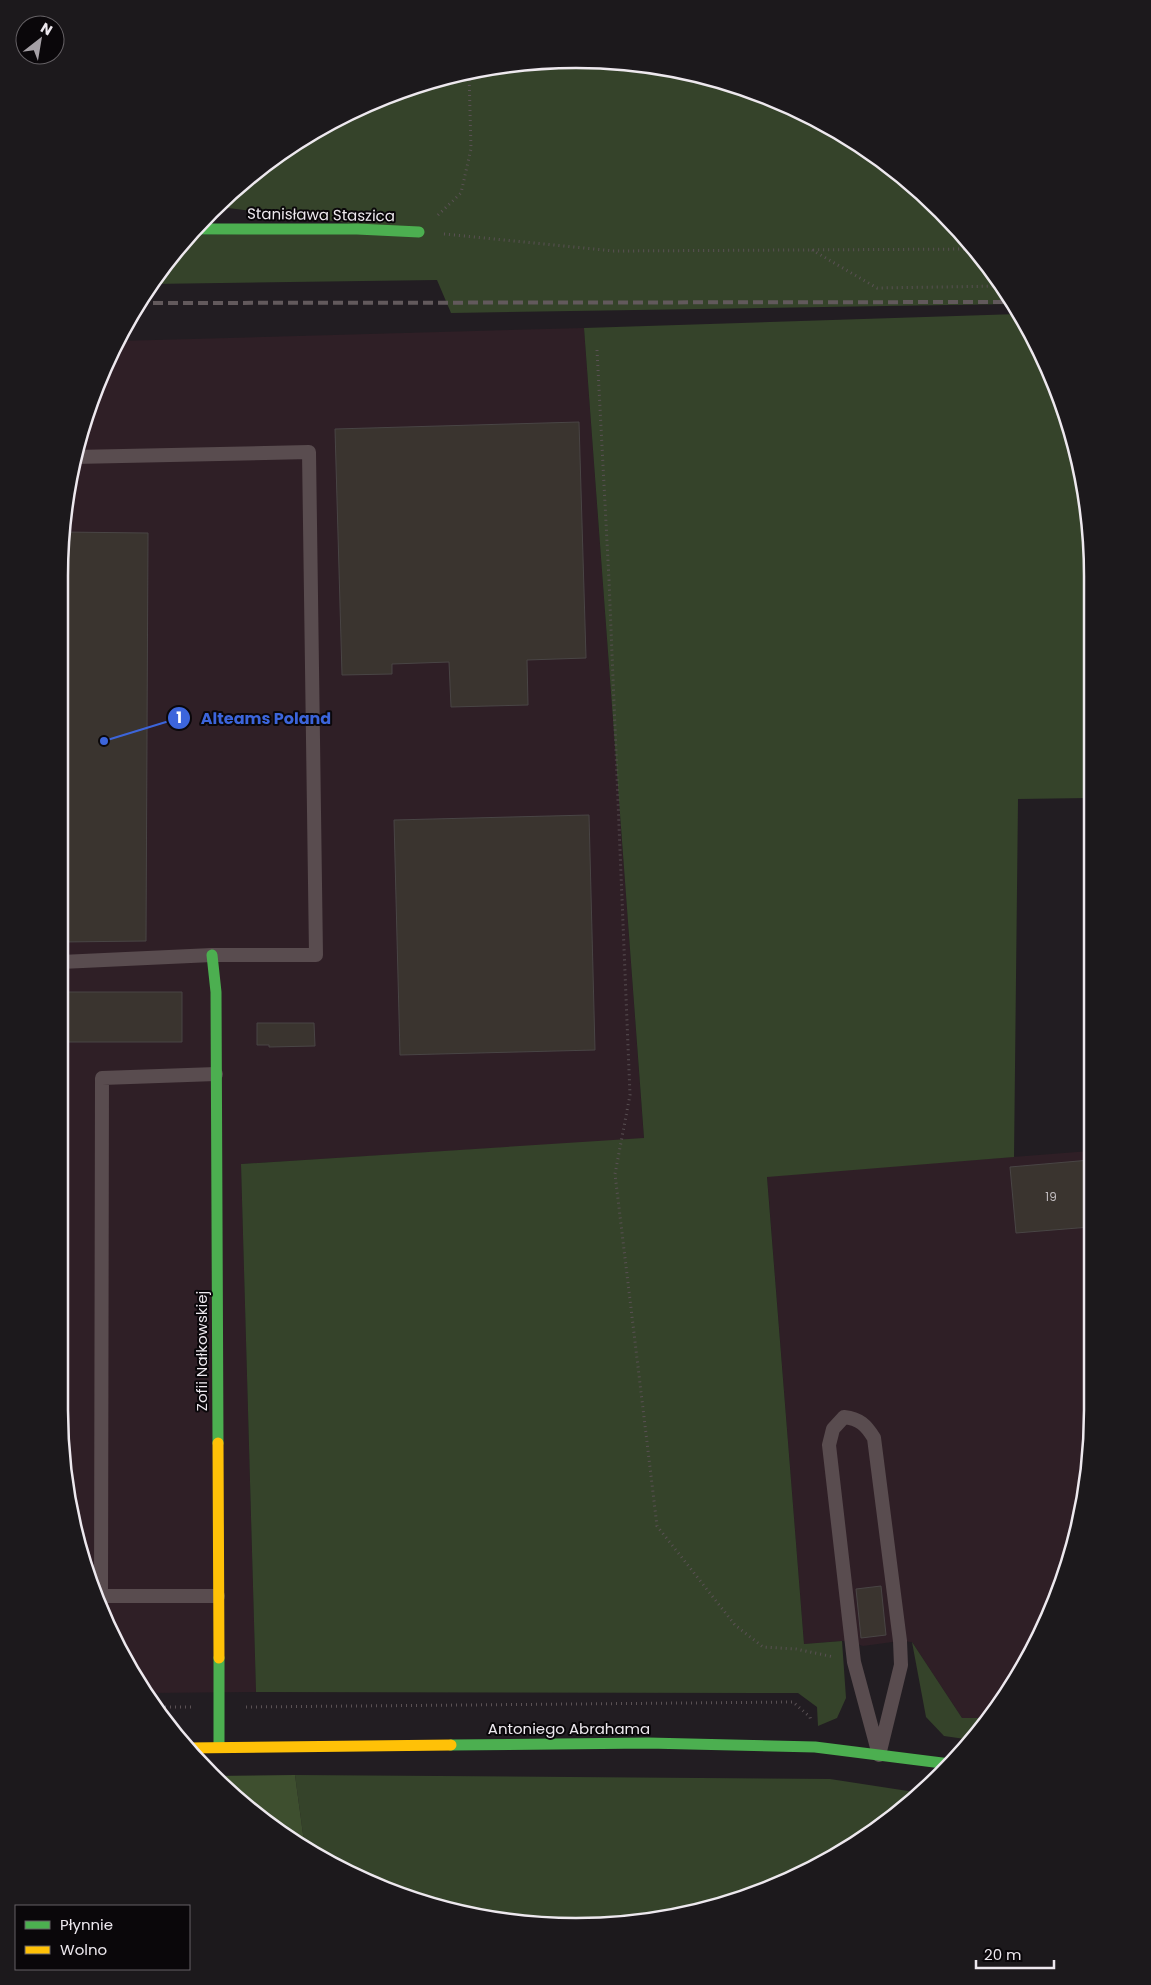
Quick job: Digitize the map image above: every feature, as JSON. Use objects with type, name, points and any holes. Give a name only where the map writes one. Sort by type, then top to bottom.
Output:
[{"type":"street","name":"Stanisława Staszica","points":[[205,229],[358,228],[418,232]]},
{"type":"street","name":"Zofii Nałkowskiej","points":[[212,955],[216,992],[218,1748]]},
{"type":"street","name":"Antoniego Abrahama","points":[[198,1748],[648,1744],[815,1747],[940,1763]]},
{"type":"lane","points":[[68,962],[212,955],[316,955],[309,452],[82,457]]},
{"type":"lane","points":[[101,1591],[102,1078],[216,1074]]},
{"type":"lane","points":[[844,1417],[856,1419],[866,1425],[874,1438],[900,1641],[901,1665],[879,1755],[854,1662],[829,1445],[833,1429],[844,1417]]},
{"type":"lane","points":[[103,1596],[218,1596]]},
{"type":"path","points":[[418,232],[462,193],[471,149],[469,79]]},
{"type":"path","points":[[418,232],[614,251],[964,249]]},
{"type":"path","points":[[811,250],[876,288],[993,286]]},
{"type":"path","points":[[597,350],[609,580],[630,1095],[615,1174],[657,1526],[736,1625],[763,1647],[796,1649],[854,1662]]},
{"type":"path","points":[[164,1707],[793,1702],[810,1717],[815,1747]]},
{"type":"shaded area","points":[[584,328],[644,1139],[241,1164],[256,1692],[154,1693],[120,1634],[94,1573],[77,1509],[72,1476],[68,1410],[69,542],[77,476],[85,444],[94,412],[106,381],[125,341]]},
{"type":"shaded area","points":[[1084,1151],[1084,1410],[1079,1476],[1074,1509],[1057,1573],[1045,1604],[1015,1664],[980,1718],[962,1718],[912,1642],[900,1641],[863,1646],[842,1641],[804,1644],[767,1176]]},
{"type":"green space","points":[[576,68],[642,72],[675,77],[739,94],[800,120],[858,153],[885,172],[935,216],[979,266],[1005,304],[451,313],[437,280],[159,284],[172,266],[199,235],[412,231],[228,208],[228,205],[266,172],[293,153],[351,120],[412,94],[476,77],[509,72]]},
{"type":"green space","points":[[1010,314],[1045,381],[1057,412],[1074,476],[1079,509],[1084,576],[1084,798],[1018,799],[1014,1157],[767,1177],[804,1644],[842,1641],[846,1698],[837,1718],[818,1726],[817,1707],[798,1693],[256,1692],[241,1164],[644,1138],[584,328]]},
{"type":"green space","points":[[912,1642],[962,1718],[980,1718],[962,1739],[944,1736],[926,1717]]},
{"type":"green space","points":[[295,1775],[830,1779],[910,1791],[885,1813],[858,1832],[800,1865],[770,1879],[739,1891],[675,1908],[609,1916],[576,1918],[509,1913],[476,1908],[444,1900],[412,1891],[381,1879],[351,1865],[304,1838]]},
{"type":"green space","points":[[295,1775],[304,1838],[266,1813],[224,1776]]},
{"type":"building","points":[[579,422],[586,658],[527,660],[528,705],[451,707],[449,662],[392,664],[392,674],[342,675],[335,429]]},
{"type":"building","points":[[70,532],[148,533],[146,941],[68,942],[68,576]]},
{"type":"building","points":[[589,815],[595,1050],[400,1055],[394,820]]},
{"type":"building","points":[[68,992],[182,992],[182,1042],[68,1042]]},
{"type":"building","points":[[257,1023],[314,1023],[315,1046],[269,1047],[269,1045],[257,1045]]},
{"type":"building","points":[[1084,1161],[1084,1227],[1016,1233],[1010,1167]]},
{"type":"building","points":[[881,1586],[886,1635],[861,1638],[856,1589]]},
{"type":"railway","points":[[147,303],[1003,302]]},
{"type":"traffic: fast","points":[[205,229],[357,229],[419,232]]},
{"type":"traffic: fast","points":[[212,955],[216,992],[218,1443]]},
{"type":"traffic: fast","points":[[219,1658],[219,1747]]},
{"type":"traffic: fast","points":[[451,1745],[648,1743],[815,1747],[940,1763]]},
{"type":"traffic: slow","points":[[218,1443],[219,1658]]},
{"type":"traffic: slow","points":[[197,1748],[451,1745]]},
{"type":"place","name":"Alteams Poland","points":[[104,741]]}]
